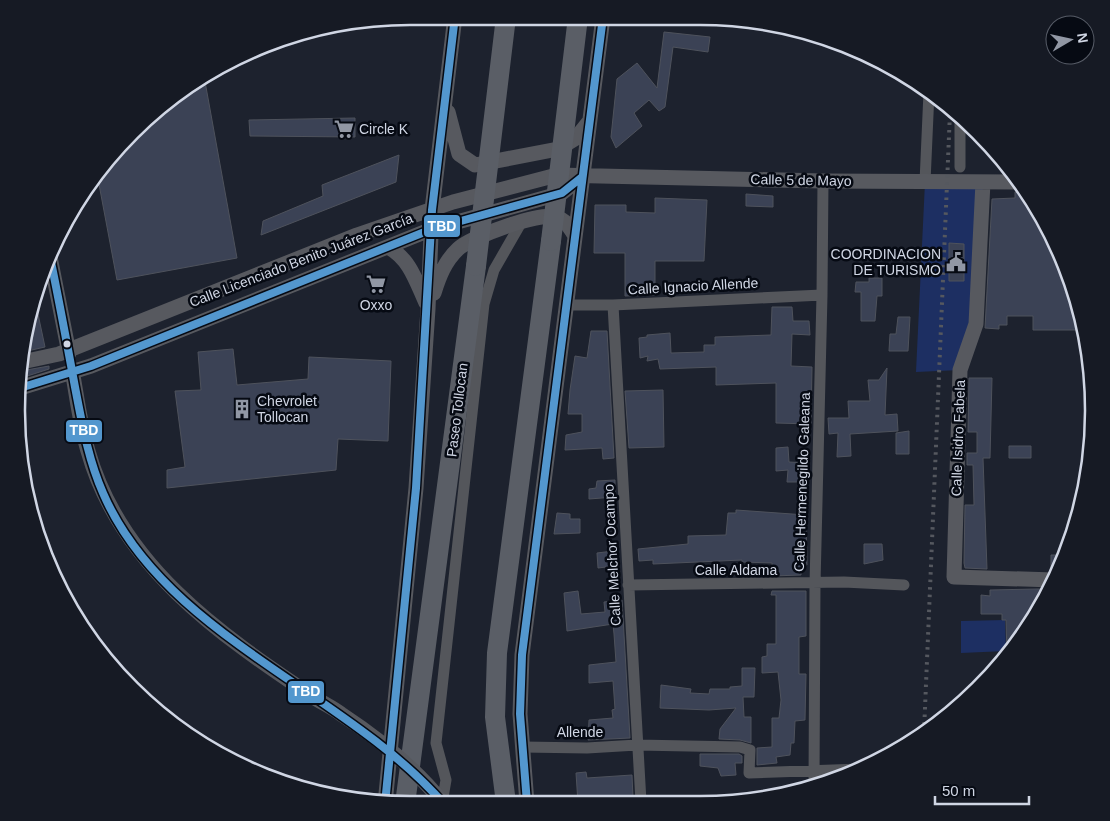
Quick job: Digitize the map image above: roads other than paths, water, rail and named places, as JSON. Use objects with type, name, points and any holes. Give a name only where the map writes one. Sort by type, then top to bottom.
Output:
[{"type":"highway","name":"Paseo Tollocan","points":[[406,796],[476,266],[505,25]]},
{"type":"highway","points":[[505,796],[496,718],[497,653],[577,25]]},
{"type":"main road","points":[[385,795],[416,488],[428,308],[432,210],[454,25]]},
{"type":"main road","points":[[526,796],[520,714],[522,655],[588,122],[603,25]]},
{"type":"main road","points":[[446,99],[456,148],[464,159],[475,166],[558,149],[576,138],[588,122]]},
{"type":"main road","name":"Calle Licenciado Benito Juárez García","points":[[28,361],[59,354],[357,235],[432,210],[557,175],[582,177]]},
{"type":"main road","name":"Calle 5 de Mayo","points":[[582,177],[1010,182]]},
{"type":"main road","name":"Calle Licenciado Benito Juárez García","points":[[26,386],[91,366],[432,229],[562,193],[582,177]]},
{"type":"main road","name":"Calle Isidro Fabela","points":[[983,182],[976,324],[960,370],[954,577],[1046,580]]},
{"type":"main road","points":[[428,308],[442,270],[459,248],[484,234],[545,216],[555,217],[565,222],[575,236]]},
{"type":"main road","points":[[388,247],[396,251],[411,269],[428,308]]},
{"type":"main road","points":[[52,268],[88,452],[111,510],[148,564],[187,604],[244,649],[314,697],[341,713],[425,781],[436,796]]},
{"type":"street","points":[[925,182],[929,101]]},
{"type":"street","points":[[960,127],[960,167]]},
{"type":"street","name":"Calle Hermenegildo Galeana","points":[[814,779],[814,584],[822,295],[823,181]]},
{"type":"street","points":[[443,796],[446,780],[436,743],[484,304],[494,270],[521,223]]},
{"type":"street","name":"Calle Ignacio Allende","points":[[565,305],[614,305],[822,295]]},
{"type":"street","name":"Calle Melchor Ocampo","points":[[614,305],[641,796]]},
{"type":"street","name":"Calle Aldama","points":[[628,585],[814,584],[844,582],[904,585]]},
{"type":"street","name":"Allende","points":[[523,747],[587,748],[638,745],[740,747],[750,750],[750,773],[814,770]]},
{"type":"street","points":[[814,770],[841,769]]},
{"type":"railway","points":[[924,723],[950,118]]},
{"type":"place","name":"Circle K","points":[[344,129]]},
{"type":"place","name":"COORDINACION DE TURISMO","points":[[956,262]]},
{"type":"place","name":"Oxxo","points":[[376,284]]},
{"type":"place","name":"Chevrolet Tollocan","points":[[242,409]]}]
